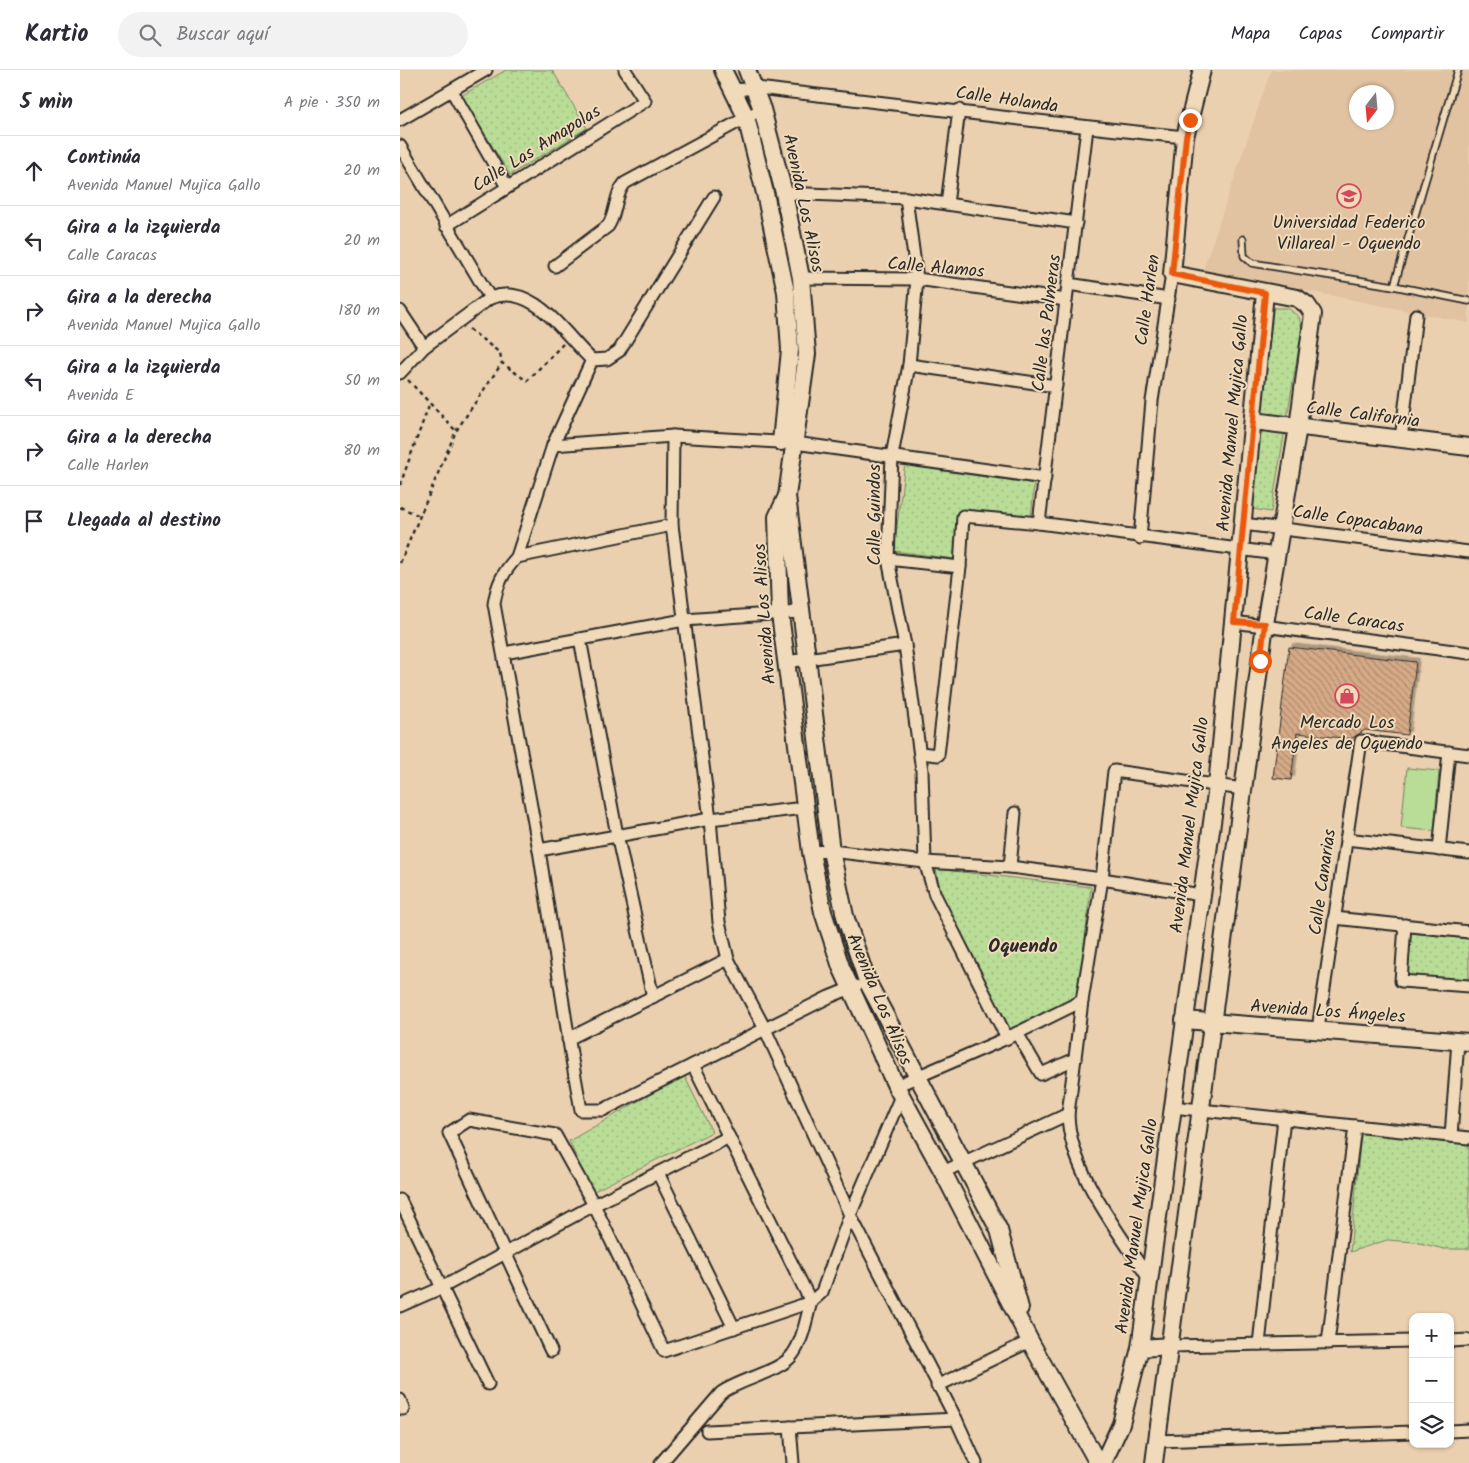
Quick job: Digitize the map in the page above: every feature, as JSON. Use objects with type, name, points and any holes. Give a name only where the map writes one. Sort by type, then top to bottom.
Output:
[{"type":"street","points":[[400,120],[486,70]]},
{"type":"street","name":"Calle Las Amapolas","points":[[446,226],[645,101],[625,70]]},
{"type":"street","name":"Avenida Los Alisos","points":[[724,70],[746,117],[765,193],[786,292],[790,350],[787,496],[831,851],[845,916],[867,981],[999,1230],[1030,1341]]},
{"type":"street","name":"Avenida Los Alisos","points":[[747,70],[756,88],[784,193],[801,278],[807,354],[788,443]]},
{"type":"street","name":"Calle Harlen","points":[[1140,538],[1152,401],[1169,299],[1186,137],[1202,70]]},
{"type":"street","name":"Calle Holanda","points":[[734,90],[756,88],[958,110],[1087,128],[1186,137]]},
{"type":"street","points":[[452,91],[507,187]]},
{"type":"street","points":[[555,266],[608,226],[613,219],[619,190],[625,183],[762,109]]},
{"type":"street","points":[[947,204],[958,110]]},
{"type":"street","name":"Calle las Palmeras","points":[[1039,523],[1087,128]]},
{"type":"street","points":[[400,146],[490,298]]},
{"type":"street","points":[[784,193],[906,198],[1076,223]]},
{"type":"street","points":[[592,360],[607,359],[619,351],[714,197]]},
{"type":"street","name":"Calle Guindos","points":[[906,198],[917,279],[909,365],[892,456],[888,559],[905,645],[920,753],[925,862],[935,895],[1012,1035],[1041,1074],[1075,1059]]},
{"type":"street","points":[[1172,274],[1265,293]]},
{"type":"street","name":"Calle Alamos","points":[[801,278],[917,279],[1066,300]]},
{"type":"street","points":[[1068,284],[1169,299]]},
{"type":"street","points":[[400,372],[424,347],[490,298],[502,293],[514,294],[556,321],[592,360]]},
{"type":"street","name":"Avenida Manuel Mujica Gallo","points":[[1103,1463],[1121,1424],[1140,1348],[1217,786],[1265,293],[1297,298],[1307,305],[1313,314],[1298,427],[1265,624],[1211,1022],[1171,1346],[1154,1463]]},
{"type":"street","points":[[400,311],[424,347]]},
{"type":"street","points":[[1401,439],[1416,315]]},
{"type":"street","points":[[592,360],[553,445],[517,557],[505,569],[497,585],[494,604],[539,850],[568,1039],[582,1110],[603,1110],[765,1029],[867,981]]},
{"type":"street","points":[[909,365],[1056,386]]},
{"type":"street","name":"Calle California","points":[[1253,421],[1469,447]]},
{"type":"street","points":[[673,436],[672,525],[710,819],[719,922],[728,959],[765,1029],[850,1216],[937,1386],[956,1419],[976,1463]]},
{"type":"street","points":[[553,445],[673,436],[788,443],[1045,478]]},
{"type":"street","name":"Avenida Los Alisos","points":[[787,496],[777,517],[780,614],[804,808],[823,912],[850,988],[899,1091],[1030,1341],[1098,1463]]},
{"type":"street","points":[[920,753],[938,755],[960,567],[963,516],[1039,523],[1140,538],[1277,554]]},
{"type":"street","name":"Calle Copacabana","points":[[1243,524],[1281,527],[1469,552]]},
{"type":"street","points":[[517,557],[672,525]]},
{"type":"street","points":[[888,559],[960,567]]},
{"type":"street","points":[[504,653],[684,620],[800,612]]},
{"type":"street","name":"Calle Caracas","points":[[1234,622],[1265,624],[1469,653]]},
{"type":"street","points":[[580,639],[652,997]]},
{"type":"street","points":[[786,662],[905,645]]},
{"type":"street","name":"Calle Canarias","points":[[1318,1029],[1361,741],[1449,752]]},
{"type":"street","points":[[1438,850],[1449,752],[1469,754]]},
{"type":"street","points":[[1149,1279],[1090,1186],[1068,1131],[1068,1114],[1082,1001],[1102,878],[1114,772],[1243,790]]},
{"type":"street","points":[[539,850],[618,834],[710,819],[804,808]]},
{"type":"street","points":[[1010,867],[1015,814]]},
{"type":"street","points":[[1346,838],[1469,854]]},
{"type":"street","points":[[811,852],[831,851],[925,862],[1010,867],[1102,878],[1201,895]]},
{"type":"street","points":[[1334,918],[1469,932]]},
{"type":"street","points":[[1405,925],[1401,981],[1469,986]]},
{"type":"street","points":[[568,1039],[728,959]]},
{"type":"street","points":[[551,1351],[449,1133],[469,1120],[555,1135],[594,1205],[664,1351],[811,1302],[822,1292],[899,1091],[916,1076],[1012,1035],[1082,1001]]},
{"type":"street","name":"Avenida Los Ángeles","points":[[1184,1020],[1464,1041]]},
{"type":"street","points":[[1451,1136],[1464,1041]]},
{"type":"street","points":[[661,1463],[721,1393],[733,1384],[784,1364],[793,1355],[811,1302],[692,1065]]},
{"type":"street","points":[[1172,1107],[1469,1138]]},
{"type":"street","points":[[943,1172],[1068,1114]]},
{"type":"street","points":[[1259,1344],[1284,1118]]},
{"type":"street","points":[[1328,1343],[1355,1126]]},
{"type":"street","points":[[400,1306],[441,1288],[594,1205],[729,1137]]},
{"type":"street","points":[[658,1173],[734,1328]]},
{"type":"street","points":[[400,1200],[488,1384]]},
{"type":"street","points":[[1454,1341],[1469,1340]]},
{"type":"street","points":[[937,1386],[1030,1341]]},
{"type":"street","points":[[1171,1346],[1409,1341]]},
{"type":"street","name":"Avenida Manuel Mujica Gallo","points":[[1140,1348],[1171,1346]]},
{"type":"street","points":[[707,1431],[956,1419]]},
{"type":"street","points":[[790,1427],[793,1463]]},
{"type":"street","points":[[1454,1431],[1469,1430]]},
{"type":"street","points":[[1157,1442],[1409,1432]]},
{"type":"lane","points":[[1394,286],[1458,70]]},
{"type":"lane","points":[[1242,240],[1244,256],[1252,262],[1394,286],[1469,302]]},
{"type":"path","points":[[459,321],[500,353],[502,363],[526,381],[570,335]]},
{"type":"path","points":[[400,563],[456,431],[502,363]]},
{"type":"path","points":[[400,372],[429,405],[456,431]]},
{"type":"path","points":[[400,485],[429,405]]},
{"type":"path","points":[[400,507],[420,516]]},
{"type":"shaded area","name":"Universidad Federico Villareal - Oquendo","points":[[1271,70],[1469,70],[1469,323],[1203,270]]},
{"type":"green space","points":[[506,70],[552,70],[587,128],[510,175],[461,96]]},
{"type":"green space","points":[[1273,308],[1288,308],[1299,317],[1302,329],[1271,512],[1252,509]]},
{"type":"green space","points":[[905,462],[1034,484],[1031,520],[960,512],[955,559],[894,551]]},
{"type":"green space","points":[[1407,768],[1439,771],[1434,831],[1401,828]]},
{"type":"green space","points":[[936,869],[1091,887],[1078,998],[1010,1031],[941,895]]},
{"type":"green space","points":[[1410,933],[1469,939],[1469,980],[1408,975]]},
{"type":"green space","points":[[684,1075],[712,1132],[592,1192],[569,1141]]},
{"type":"green space","points":[[1361,1133],[1469,1145],[1469,1249],[1444,1249],[1415,1242],[1387,1240],[1350,1252]]},
{"type":"building","name":"Mercado Los Angeles de Oquendo","points":[[1289,647],[1416,662],[1407,735],[1365,730],[1351,739],[1297,733],[1291,780],[1273,778]]},
{"type":"place","name":"Universidad Federico Villareal - Oquendo","points":[[1349,196]]},
{"type":"place","name":"Mercado Los Angeles de Oquendo","points":[[1347,696]]},
{"type":"district","name":"Oquendo","points":[[1023,945]]},
{"type":"route","points":[[1190,120],[1186,137],[1172,274],[1265,293],[1234,622],[1265,624],[1260,661]]}]
